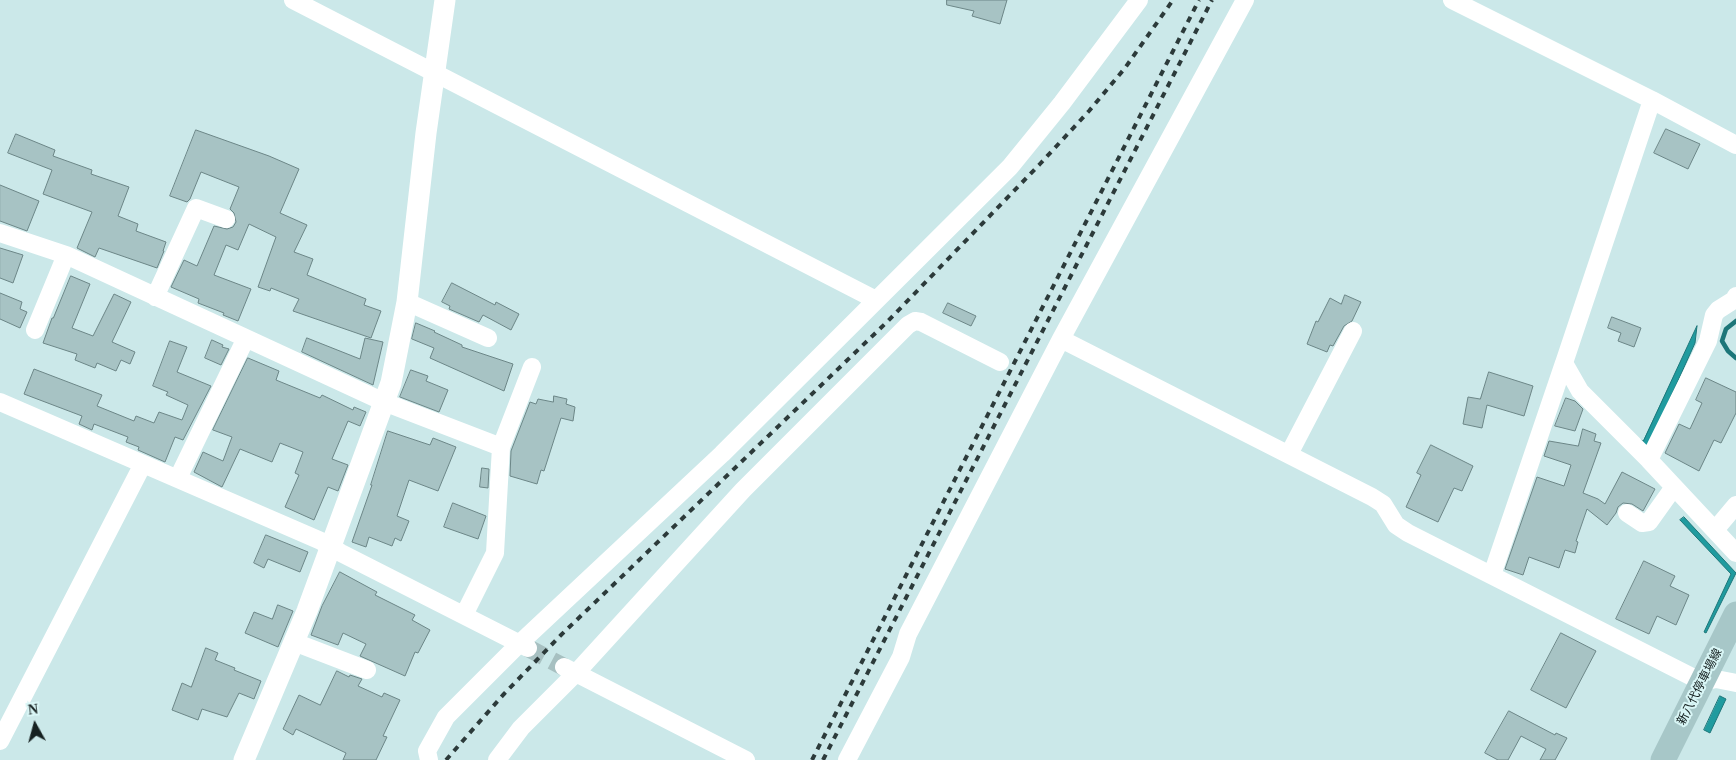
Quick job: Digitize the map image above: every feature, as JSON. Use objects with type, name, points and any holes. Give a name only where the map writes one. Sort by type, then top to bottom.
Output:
[{"type":"main road","name":"新八代停車場線","points":[[1663,760],[1736,614]]},
{"type":"street","points":[[293,0],[876,300]]},
{"type":"street","points":[[244,760],[332,546],[391,384],[407,302],[417,205],[445,0]]},
{"type":"street","points":[[429,760],[427,751],[446,716],[524,646],[722,454],[1010,167],[1062,103],[1139,0]]},
{"type":"street","points":[[847,760],[901,657],[908,634],[1061,339],[1245,0]]},
{"type":"street","points":[[1452,0],[1652,100],[1736,145]]},
{"type":"street","points":[[1492,575],[1652,100]]},
{"type":"street","points":[[155,297],[196,208],[226,219]]},
{"type":"street","points":[[0,232],[66,256],[384,402],[501,446]]},
{"type":"street","points":[[35,330],[66,256]]},
{"type":"street","points":[[1649,460],[1708,342],[1714,315],[1718,310],[1734,300],[1736,296]]},
{"type":"street","points":[[407,302],[488,338]]},
{"type":"street","points":[[497,760],[521,728],[570,670],[743,490],[908,326],[915,321],[921,322],[1000,362]]},
{"type":"street","points":[[1289,454],[1353,331]]},
{"type":"street","points":[[178,478],[246,338]]},
{"type":"street","points":[[1061,339],[1372,497],[1383,504],[1396,525],[1408,534],[1702,682],[1716,679],[1736,683]]},
{"type":"street","points":[[1564,363],[1580,391],[1649,460],[1736,553]]},
{"type":"street","points":[[464,616],[495,553],[501,446],[532,367]]},
{"type":"street","points":[[0,402],[332,546],[341,553],[524,646]]},
{"type":"street","points":[[0,741],[144,464]]},
{"type":"street","points":[[1627,513],[1642,523],[1649,522],[1674,487]]},
{"type":"street","points":[[1715,530],[1736,505]]},
{"type":"street","points":[[294,642],[367,670]]},
{"type":"street","points":[[570,670],[746,760]]},
{"type":"water","points":[[1697,326],[1695,343],[1648,447],[1631,436],[1643,441]]},
{"type":"water","points":[[1684,517],[1736,573],[1706,633],[1704,632],[1731,574],[1680,520]]},
{"type":"water","points":[[1720,696],[1726,699],[1710,733],[1704,730]]},
{"type":"building","points":[[947,0],[1007,0],[1000,24],[972,16],[974,11],[947,5]]},
{"type":"building","points":[[1666,129],[1700,144],[1688,169],[1654,153]]},
{"type":"building","points":[[196,130],[269,156],[299,169],[280,213],[307,225],[294,252],[313,259],[307,275],[366,299],[364,305],[381,311],[371,338],[293,311],[299,299],[271,288],[270,291],[258,287],[276,237],[249,224],[238,250],[226,245],[214,275],[251,289],[238,321],[223,315],[224,313],[198,303],[199,299],[171,287],[184,260],[197,266],[214,226],[227,229],[233,227],[236,222],[234,213],[230,209],[239,187],[201,172],[187,202],[170,196]]},
{"type":"building","points":[[16,134],[55,150],[53,156],[92,170],[91,174],[129,187],[118,216],[138,224],[136,231],[166,242],[157,268],[99,248],[95,257],[77,248],[92,212],[43,194],[52,170],[8,153]]},
{"type":"building","points":[[0,185],[39,201],[27,231],[0,221]]},
{"type":"building","points":[[0,248],[23,255],[13,283],[0,278]]},
{"type":"building","points":[[71,276],[90,284],[72,328],[93,336],[114,294],[131,302],[112,342],[135,352],[130,364],[121,360],[116,371],[97,363],[95,368],[75,360],[77,354],[43,343]]},
{"type":"building","points":[[452,283],[495,305],[496,302],[519,314],[511,330],[483,315],[479,322],[449,309],[450,306],[442,302]]},
{"type":"building","points":[[0,293],[22,302],[20,309],[27,312],[20,328],[0,319]]},
{"type":"building","points":[[1345,295],[1361,302],[1352,321],[1344,326],[1333,346],[1330,345],[1327,352],[1307,344],[1316,321],[1318,322],[1330,298],[1341,304]]},
{"type":"building","points":[[948,303],[976,316],[971,326],[943,313]]},
{"type":"building","points":[[1612,317],[1641,328],[1634,347],[1618,341],[1621,333],[1608,328]]},
{"type":"building","points":[[416,323],[462,345],[462,347],[513,364],[504,391],[430,358],[434,348],[412,339]]},
{"type":"building","points":[[307,338],[360,359],[365,338],[383,342],[373,385],[302,352]]},
{"type":"building","points":[[212,340],[223,345],[222,347],[229,349],[221,365],[205,358]]},
{"type":"building","points":[[170,341],[187,347],[177,372],[211,386],[183,440],[175,437],[165,462],[138,450],[139,447],[126,442],[128,437],[94,424],[92,430],[79,424],[82,416],[24,394],[34,369],[102,395],[97,406],[134,421],[136,416],[154,423],[159,412],[182,420],[188,405],[166,395],[168,392],[153,386]]},
{"type":"building","points":[[248,358],[279,371],[276,380],[320,398],[322,395],[353,410],[354,407],[366,412],[360,426],[348,421],[332,459],[348,465],[338,491],[328,487],[314,520],[285,507],[299,475],[295,473],[303,452],[280,443],[272,462],[240,449],[222,487],[194,472],[203,452],[223,461],[232,437],[213,430]]},
{"type":"building","points":[[411,370],[428,376],[426,381],[448,390],[439,412],[400,397]]},
{"type":"building","points":[[1489,372],[1533,386],[1524,416],[1487,405],[1482,428],[1463,424],[1468,397],[1480,399]]},
{"type":"building","points":[[1706,378],[1736,392],[1736,413],[1721,443],[1714,440],[1699,471],[1665,453],[1679,424],[1690,429],[1702,403],[1696,400]]},
{"type":"building","points":[[554,396],[567,399],[566,404],[575,407],[573,421],[561,418],[544,471],[541,470],[537,484],[510,476],[511,451],[530,402],[536,404],[538,399],[553,402]]},
{"type":"building","points":[[1566,398],[1575,401],[1583,409],[1575,431],[1555,426]]},
{"type":"building","points":[[1583,429],[1596,434],[1594,441],[1601,443],[1583,493],[1605,504],[1622,472],[1655,489],[1643,511],[1632,504],[1623,503],[1618,507],[1607,525],[1587,509],[1576,541],[1578,542],[1575,553],[1565,550],[1559,568],[1529,557],[1523,575],[1505,569],[1537,477],[1564,486],[1571,465],[1544,456],[1549,441],[1578,446]]},
{"type":"building","points":[[388,431],[430,445],[433,438],[456,447],[438,491],[409,480],[397,516],[409,521],[401,541],[395,538],[392,546],[369,537],[366,547],[352,542]]},
{"type":"building","points":[[1431,445],[1473,466],[1462,491],[1454,488],[1438,522],[1406,507],[1421,475],[1417,473]]},
{"type":"building","points":[[482,468],[489,469],[488,488],[480,487]]},
{"type":"building","points":[[453,503],[486,516],[478,539],[444,527]]},
{"type":"building","points":[[266,535],[308,552],[300,572],[268,559],[264,568],[254,563]]},
{"type":"building","points":[[1644,561],[1675,576],[1670,586],[1689,595],[1676,625],[1657,616],[1649,634],[1616,619]]},
{"type":"building","points":[[340,572],[377,592],[375,595],[415,615],[412,620],[430,630],[418,653],[415,652],[405,676],[360,656],[366,644],[343,633],[338,645],[311,635],[322,606]]},
{"type":"building","points":[[278,605],[293,611],[278,647],[245,633],[254,612],[272,619]]},
{"type":"building","points":[[1561,633],[1596,651],[1566,708],[1531,690]]},
{"type":"building","points":[[206,648],[218,653],[215,660],[261,681],[254,699],[239,693],[227,717],[202,709],[198,720],[172,710],[182,683],[191,687]]},
{"type":"building","points":[[337,671],[349,677],[350,675],[362,679],[358,686],[382,697],[384,693],[400,700],[383,736],[387,737],[376,760],[343,760],[346,753],[296,729],[293,735],[283,729],[299,695],[320,705]]},
{"type":"building","points":[[1509,711],[1555,735],[1556,733],[1567,738],[1555,760],[1540,760],[1546,749],[1521,736],[1508,760],[1498,760],[1485,753]]},
{"type":"waterway","points":[[1736,321],[1726,329],[1722,341],[1728,351],[1736,358]]},
{"type":"tunnel","points":[[528,648],[564,667]]},
{"type":"railway","points":[[446,760],[503,695],[561,635],[888,321],[1039,165],[1089,111],[1125,68],[1173,0]]},
{"type":"railway","points":[[812,760],[1199,0]]},
{"type":"railway","points":[[823,760],[1212,0]]}]
